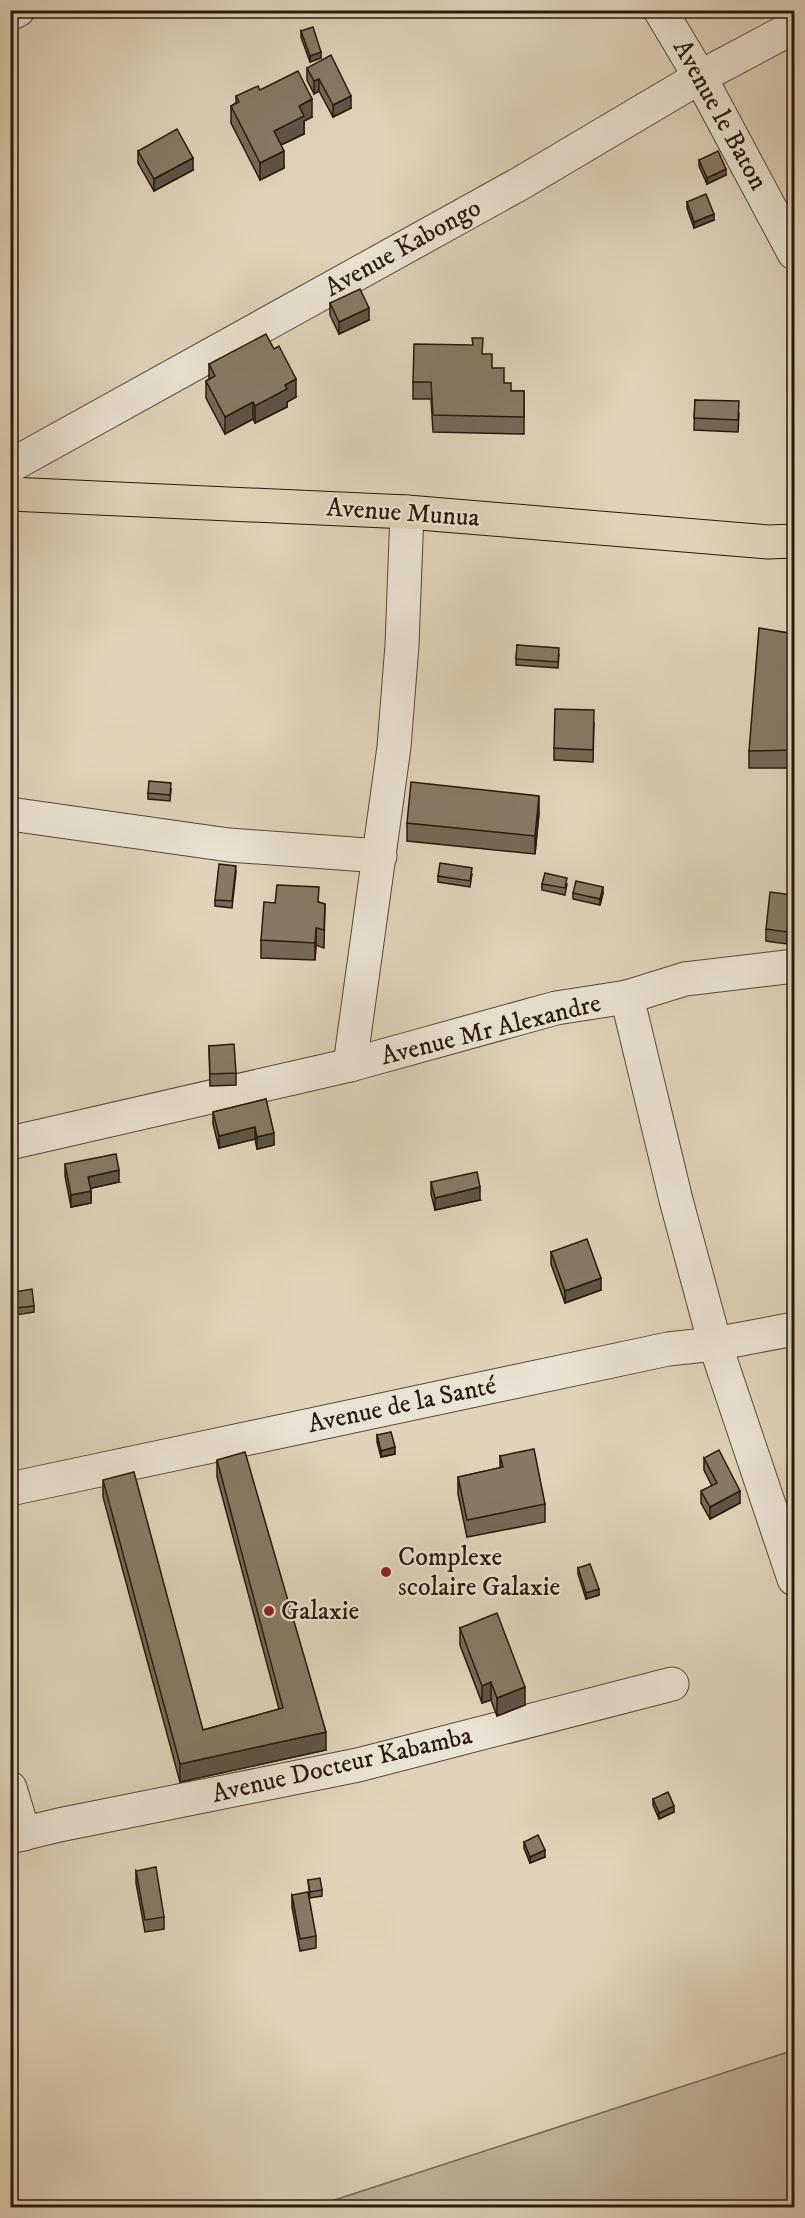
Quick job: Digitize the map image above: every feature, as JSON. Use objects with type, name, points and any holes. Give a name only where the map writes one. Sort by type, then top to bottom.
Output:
[{"type":"main road","name":"Avenue Munua","points":[[10,494],[407,512],[768,542],[795,541]]},
{"type":"street","points":[[10,14],[18,10]]},
{"type":"street","name":"Avenue le Baton","points":[[660,10],[700,77],[795,253]]},
{"type":"street","name":"Avenue Kabongo","points":[[10,465],[521,183],[700,77],[795,27]]},
{"type":"street","points":[[350,1065],[394,747],[402,645],[407,512]]},
{"type":"street","points":[[10,814],[229,845],[380,856]]},
{"type":"street","points":[[627,997],[685,979],[795,966]]},
{"type":"street","name":"Avenue Mr Alexandre","points":[[10,1143],[350,1065],[556,1008],[627,997],[676,1200],[716,1344],[795,1579]]},
{"type":"street","name":"Avenue de la Santé","points":[[10,1488],[668,1348],[716,1344],[795,1329]]},
{"type":"street","name":"Avenue Docteur Kabamba","points":[[17,1835],[358,1765],[672,1684]]},
{"type":"street","points":[[10,1788],[17,1835]]},
{"type":"shaded area","points":[[794,2050],[794,2207],[313,2207]]},
{"type":"building","points":[[313,27],[321,52],[310,56],[301,31]]},
{"type":"building","points":[[331,55],[351,96],[333,105],[319,79],[314,81],[307,68]]},
{"type":"building","points":[[298,71],[312,99],[299,106],[304,116],[274,131],[284,151],[260,163],[231,106],[239,102],[236,96],[258,86],[260,90]]},
{"type":"building","points":[[177,129],[193,158],[154,179],[138,151]]},
{"type":"building","points":[[718,151],[726,169],[707,178],[699,160]]},
{"type":"building","points":[[706,194],[714,214],[694,222],[687,202]]},
{"type":"building","points":[[360,289],[369,308],[339,322],[330,303]]},
{"type":"building","points":[[266,334],[274,349],[279,346],[296,379],[285,385],[287,389],[255,406],[253,402],[225,417],[206,381],[215,376],[209,364]]},
{"type":"building","points":[[472,338],[483,338],[482,354],[492,354],[492,368],[504,368],[504,383],[511,383],[511,391],[524,391],[524,417],[433,415],[431,382],[413,382],[414,344],[473,345]]},
{"type":"building","points":[[695,400],[739,401],[738,420],[694,418]]},
{"type":"building","points":[[759,628],[795,634],[795,750],[749,751]]},
{"type":"building","points":[[517,645],[559,648],[558,662],[516,659]]},
{"type":"building","points":[[555,709],[594,710],[593,750],[554,748]]},
{"type":"building","points":[[149,781],[171,783],[170,795],[148,793]]},
{"type":"building","points":[[411,782],[539,796],[535,836],[407,823]]},
{"type":"building","points":[[440,863],[472,868],[470,881],[438,876]]},
{"type":"building","points":[[219,864],[236,866],[232,901],[215,900]]},
{"type":"building","points":[[545,873],[567,878],[565,888],[542,884]]},
{"type":"building","points":[[576,881],[603,887],[600,899],[573,893]]},
{"type":"building","points":[[277,885],[319,887],[318,902],[325,904],[324,930],[316,928],[315,943],[261,940],[264,902],[275,903]]},
{"type":"building","points":[[770,892],[792,895],[787,932],[766,929]]},
{"type":"building","points":[[234,1044],[236,1073],[210,1074],[209,1046]]},
{"type":"building","points":[[266,1099],[274,1133],[257,1137],[255,1127],[219,1136],[213,1112]]},
{"type":"building","points":[[116,1154],[119,1170],[88,1177],[91,1191],[71,1195],[65,1164]]},
{"type":"building","points":[[477,1172],[480,1187],[435,1198],[431,1182]]},
{"type":"building","points":[[587,1239],[601,1278],[565,1291],[551,1252]]},
{"type":"building","points":[[32,1289],[34,1306],[16,1308],[14,1292]]},
{"type":"building","points":[[391,1432],[395,1447],[381,1451],[377,1435]]},
{"type":"building","points":[[534,1449],[545,1504],[467,1520],[458,1477],[503,1467],[500,1456]]},
{"type":"building","points":[[719,1450],[740,1491],[710,1507],[701,1491],[717,1483],[704,1458]]},
{"type":"building","name":"Galaxie","points":[[245,1452],[326,1732],[180,1764],[103,1480],[134,1472],[203,1730],[283,1708],[217,1460]]},
{"type":"building","points":[[590,1564],[599,1589],[586,1593],[578,1568]]},
{"type":"building","points":[[497,1613],[525,1687],[497,1698],[491,1682],[482,1686],[460,1628]]},
{"type":"building","points":[[668,1792],[674,1806],[659,1813],[653,1799]]},
{"type":"building","points":[[538,1835],[545,1850],[530,1857],[524,1842]]},
{"type":"building","points":[[156,1867],[164,1917],[145,1920],[136,1871]]},
{"type":"building","points":[[320,1878],[322,1890],[310,1892],[308,1880]]},
{"type":"building","points":[[308,1892],[316,1936],[300,1939],[292,1895]]},
{"type":"place","name":"Complexe scolaire Galaxie","points":[[386,1572]]},
{"type":"place","name":"Galaxie","points":[[269,1611]]}]
